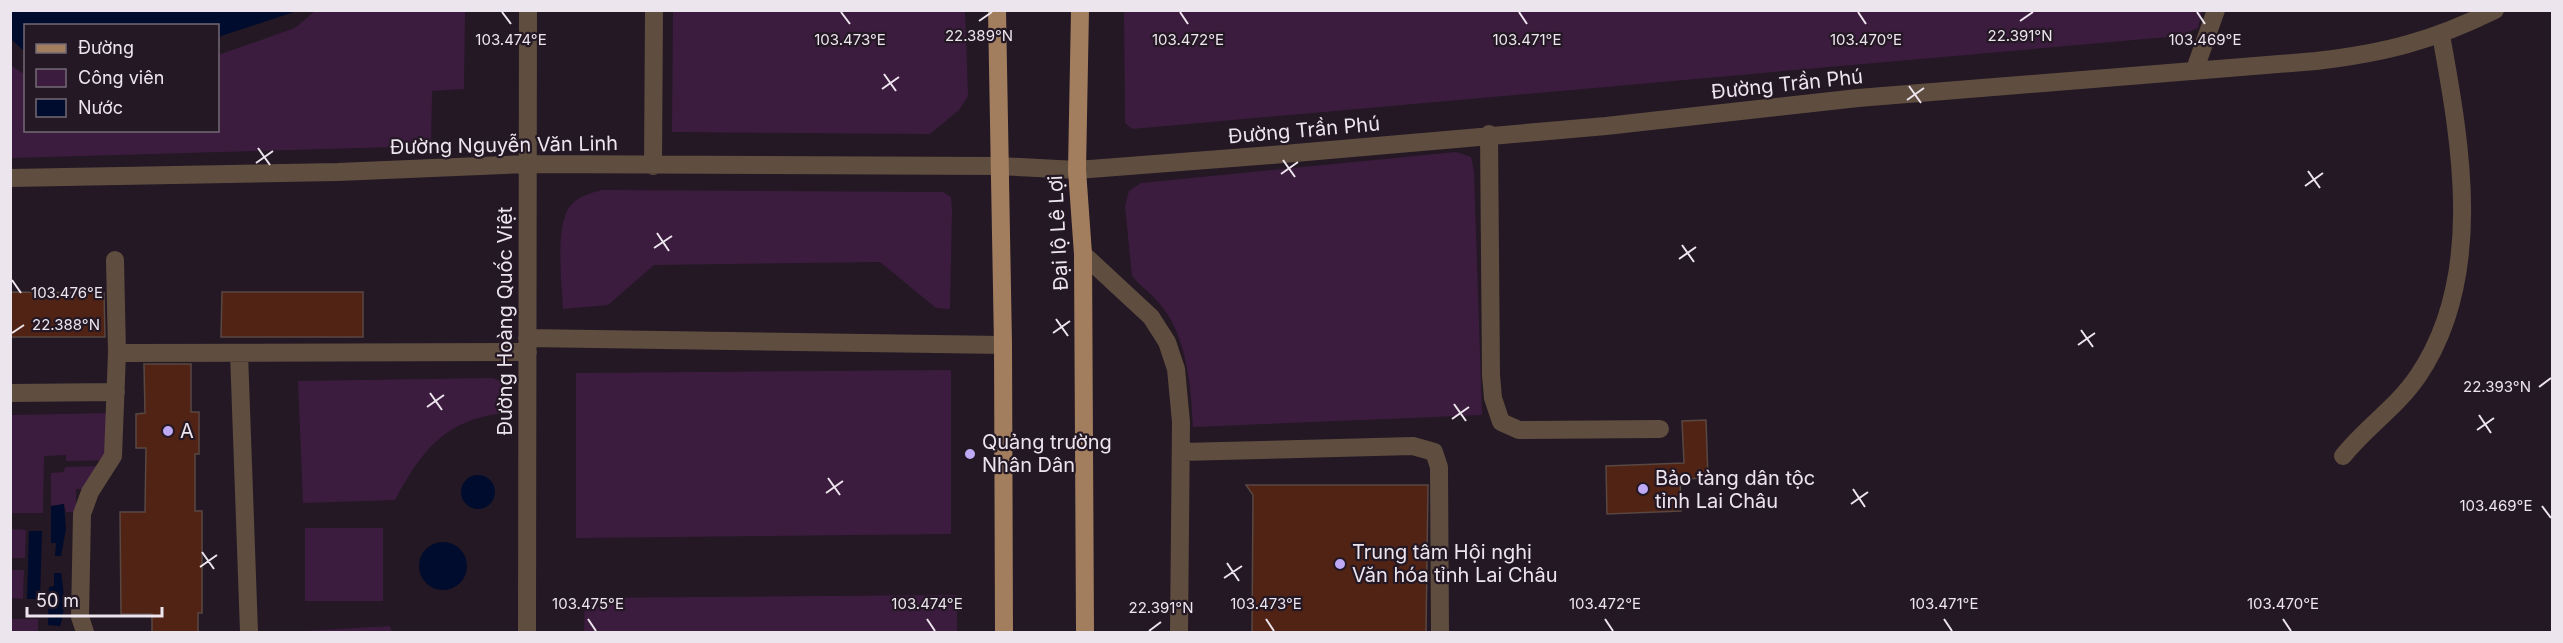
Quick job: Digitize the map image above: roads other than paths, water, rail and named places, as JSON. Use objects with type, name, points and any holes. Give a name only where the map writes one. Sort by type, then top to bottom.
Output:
[{"type":"main road","points":[[997,10],[1003,345],[1004,633]]},
{"type":"main road","name":"Đại lộ Lê Lợi","points":[[1080,10],[1077,170],[1083,254],[1085,633]]},
{"type":"street","name":"Đường Hoàng Quốc Việt","points":[[527,633],[528,10]]},
{"type":"street","points":[[653,166],[654,10]]},
{"type":"street","points":[[2195,69],[2216,10]]},
{"type":"street","name":"Đường Trần Phú","points":[[999,166],[1077,170],[1365,148],[1489,134],[1606,126],[1858,98],[2359,56],[2408,46],[2441,35],[2495,10]]},
{"type":"street","points":[[2343,456],[2357,438],[2393,405],[2418,377],[2439,336],[2456,285],[2461,238],[2459,173],[2450,83],[2441,35]]},
{"type":"street","points":[[1489,134],[1491,375],[1493,398],[1501,422],[1519,430],[1660,429]]},
{"type":"street","name":"Đường Nguyễn Văn Linh","points":[[10,178],[338,172],[528,164],[999,166]]},
{"type":"street","points":[[1083,254],[1138,303],[1161,330],[1176,369],[1181,422],[1179,633]]},
{"type":"street","points":[[85,633],[80,617],[82,514],[90,492],[113,456],[117,353],[115,260]]},
{"type":"street","points":[[117,353],[239,353],[527,345],[1003,345]]},
{"type":"street","points":[[239,353],[249,633]]},
{"type":"street","points":[[10,393],[116,392]]},
{"type":"street","points":[[1180,452],[1413,446],[1434,452],[1439,467],[1440,633]]},
{"type":"water","points":[[11,10],[297,10],[219,37],[219,24],[24,24],[24,51],[11,39]]},
{"type":"water","points":[[478,475],[490,480],[495,492],[490,504],[478,509],[466,504],[461,492],[466,480]]},
{"type":"water","points":[[64,504],[66,529],[61,556],[55,556],[56,543],[51,543],[51,506]]},
{"type":"water","points":[[29,531],[42,531],[40,599],[27,599]]},
{"type":"water","points":[[438,542],[448,542],[460,549],[467,561],[467,571],[460,583],[448,590],[438,590],[423,579],[419,571],[419,561],[430,546]]},
{"type":"water","points":[[54,573],[61,573],[63,587],[64,606],[60,626],[48,625],[49,587],[54,586]]},
{"type":"place","name":"A","points":[[168,431]]},
{"type":"place","name":"Quảng trường Nhân Dân","points":[[970,454]]},
{"type":"place","name":"Bảo tàng dân tộc tỉnh Lai Châu","points":[[1643,489]]},
{"type":"place","name":"Trung tâm Hội nghị Văn hóa tỉnh Lai Châu","points":[[1340,564]]}]
